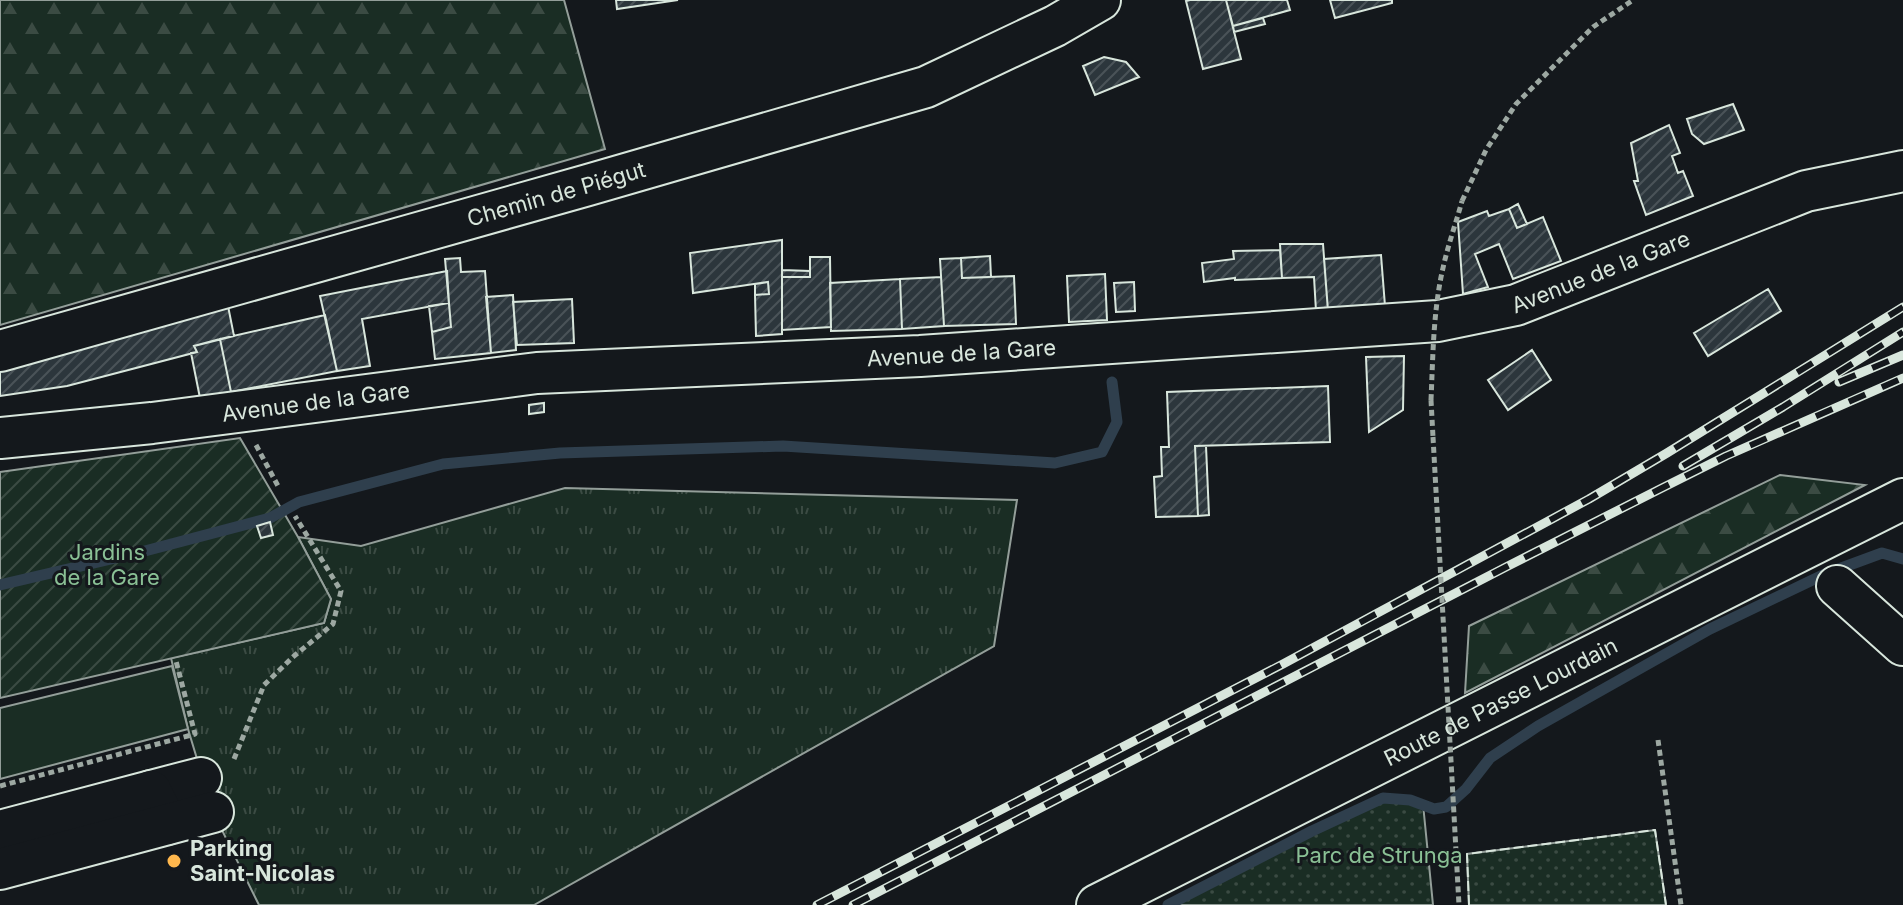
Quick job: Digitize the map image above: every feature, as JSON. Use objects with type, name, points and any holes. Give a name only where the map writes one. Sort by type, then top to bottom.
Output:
[{"type":"street","name":"Chemin de Piégut","points":[[0,351],[926,87],[1055,26],[1100,0]]},
{"type":"street","name":"Avenue de la Gare","points":[[0,438],[152,423],[537,373],[920,356],[1438,321],[1516,305],[1806,191],[1903,171]]},
{"type":"street","name":"Route de Passe Lourdain","points":[[1097,905],[1903,499]]},
{"type":"street","points":[[1837,586],[1903,645]]},
{"type":"street","points":[[0,869],[159,808],[207,795]]},
{"type":"street","points":[[0,831],[159,808]]},
{"type":"path","points":[[1459,905],[1431,400],[1434,327],[1443,268],[1462,201],[1486,150],[1516,104],[1593,27],[1633,0]]},
{"type":"path","points":[[207,795],[232,763],[264,685],[333,624],[341,591],[295,516]]},
{"type":"path","points":[[0,786],[195,734],[176,661]]},
{"type":"path","points":[[1658,740],[1681,905]]},
{"type":"green space","points":[[0,0],[564,0],[605,149],[0,325]]},
{"type":"green space","name":"Jardins de la Gare","points":[[240,438],[331,599],[324,623],[0,698],[0,472]]},
{"type":"green space","points":[[1780,475],[1865,485],[1465,693],[1469,626]]},
{"type":"green space","points":[[565,488],[1017,500],[994,646],[534,905],[259,905],[213,812],[171,658],[324,623],[331,599],[298,537],[361,546]]},
{"type":"green space","points":[[172,666],[188,729],[0,779],[0,708]]},
{"type":"green space","name":"Parc de Strunga","points":[[1383,798],[1423,804],[1433,905],[1173,905]]},
{"type":"green space","points":[[1655,830],[1666,905],[1469,905],[1467,854]]},
{"type":"building","points":[[616,0],[678,0],[617,9]]},
{"type":"building","points":[[1226,0],[1241,59],[1203,69],[1186,1]]},
{"type":"building","points":[[1226,0],[1287,0],[1290,10],[1233,26]]},
{"type":"building","points":[[1330,0],[1392,0],[1392,3],[1335,18]]},
{"type":"building","points":[[1263,18],[1265,24],[1234,32],[1233,26]]},
{"type":"building","points":[[1104,57],[1126,62],[1139,77],[1095,95],[1083,66]]},
{"type":"building","points":[[1733,104],[1744,130],[1704,144],[1692,134],[1687,119]]},
{"type":"building","points":[[1669,125],[1680,153],[1672,156],[1678,173],[1683,171],[1693,196],[1646,215],[1634,181],[1638,181],[1631,143]]},
{"type":"building","points":[[1518,204],[1527,224],[1517,228],[1509,209]]},
{"type":"building","points":[[1509,209],[1517,228],[1543,217],[1561,261],[1513,279],[1499,244],[1475,254],[1488,287],[1463,294],[1458,222],[1487,211],[1489,216]]},
{"type":"building","points":[[782,240],[782,334],[756,336],[755,295],[769,294],[768,282],[693,293],[690,253]]},
{"type":"building","points":[[1280,244],[1323,244],[1328,311],[1316,311],[1314,277],[1282,278]]},
{"type":"building","points":[[1280,250],[1282,278],[1235,278],[1204,282],[1202,263],[1234,259],[1233,251]]},
{"type":"building","points":[[1381,255],[1385,306],[1328,311],[1324,259]]},
{"type":"building","points":[[990,256],[991,277],[962,278],[961,258]]},
{"type":"building","points":[[810,257],[830,257],[831,327],[782,330],[782,277],[810,277]]},
{"type":"building","points":[[460,258],[461,272],[485,271],[491,353],[435,359],[432,332],[451,327],[445,259]]},
{"type":"building","points":[[961,258],[962,278],[1014,276],[1016,324],[944,326],[940,259]]},
{"type":"building","points":[[782,270],[810,271],[810,277],[782,277]]},
{"type":"building","points":[[447,271],[449,303],[362,319],[370,366],[337,371],[320,296]]},
{"type":"building","points":[[1105,274],[1107,320],[1069,322],[1067,276]]},
{"type":"building","points":[[941,277],[944,326],[902,329],[900,279]]},
{"type":"building","points":[[900,279],[902,329],[831,331],[830,283]]},
{"type":"building","points":[[768,282],[769,294],[755,295],[755,284]]},
{"type":"building","points":[[1134,282],[1135,311],[1116,312],[1114,283]]},
{"type":"building","points":[[1768,289],[1781,311],[1708,356],[1694,333]]},
{"type":"building","points":[[513,295],[516,350],[491,353],[486,297]]},
{"type":"building","points":[[572,299],[574,343],[517,345],[513,302]]},
{"type":"building","points":[[449,303],[451,327],[432,332],[429,306]]},
{"type":"building","points":[[228,306],[234,336],[194,346],[197,352],[67,386],[0,396],[0,368]]},
{"type":"building","points":[[325,315],[337,371],[231,392],[220,339]]},
{"type":"building","points":[[220,339],[231,392],[200,398],[191,353],[197,352],[194,346]]},
{"type":"building","points":[[1532,350],[1551,380],[1508,410],[1488,380]]},
{"type":"building","points":[[1404,356],[1403,410],[1369,432],[1366,357]]},
{"type":"building","points":[[1328,386],[1330,442],[1195,446],[1198,516],[1156,517],[1154,477],[1162,476],[1161,447],[1169,447],[1167,392]]},
{"type":"building","points":[[544,403],[544,412],[529,414],[529,405]]},
{"type":"building","points":[[1195,446],[1206,446],[1209,515],[1198,516]]},
{"type":"building","points":[[270,522],[273,535],[261,538],[257,526]]},
{"type":"waterway","points":[[0,585],[270,518],[299,502],[443,464],[560,453],[783,446],[1055,463],[1102,452],[1117,422],[1112,382]]},
{"type":"waterway","points":[[1168,905],[1383,798],[1410,800],[1434,809],[1446,807],[1466,789],[1490,758],[1538,726],[1710,629],[1825,574],[1882,553],[1903,559]]},
{"type":"railway","points":[[817,905],[1283,664],[1589,499],[1903,307]]},
{"type":"railway","points":[[1683,466],[1903,332]]},
{"type":"railway","points":[[1839,382],[1903,355]]},
{"type":"railway","points":[[853,905],[1660,489],[1726,456],[1903,378]]},
{"type":"fence","points":[[1469,905],[1467,854],[1655,830],[1666,905]]},
{"type":"place","name":"Parking Saint-Nicolas","points":[[174,861]]}]
